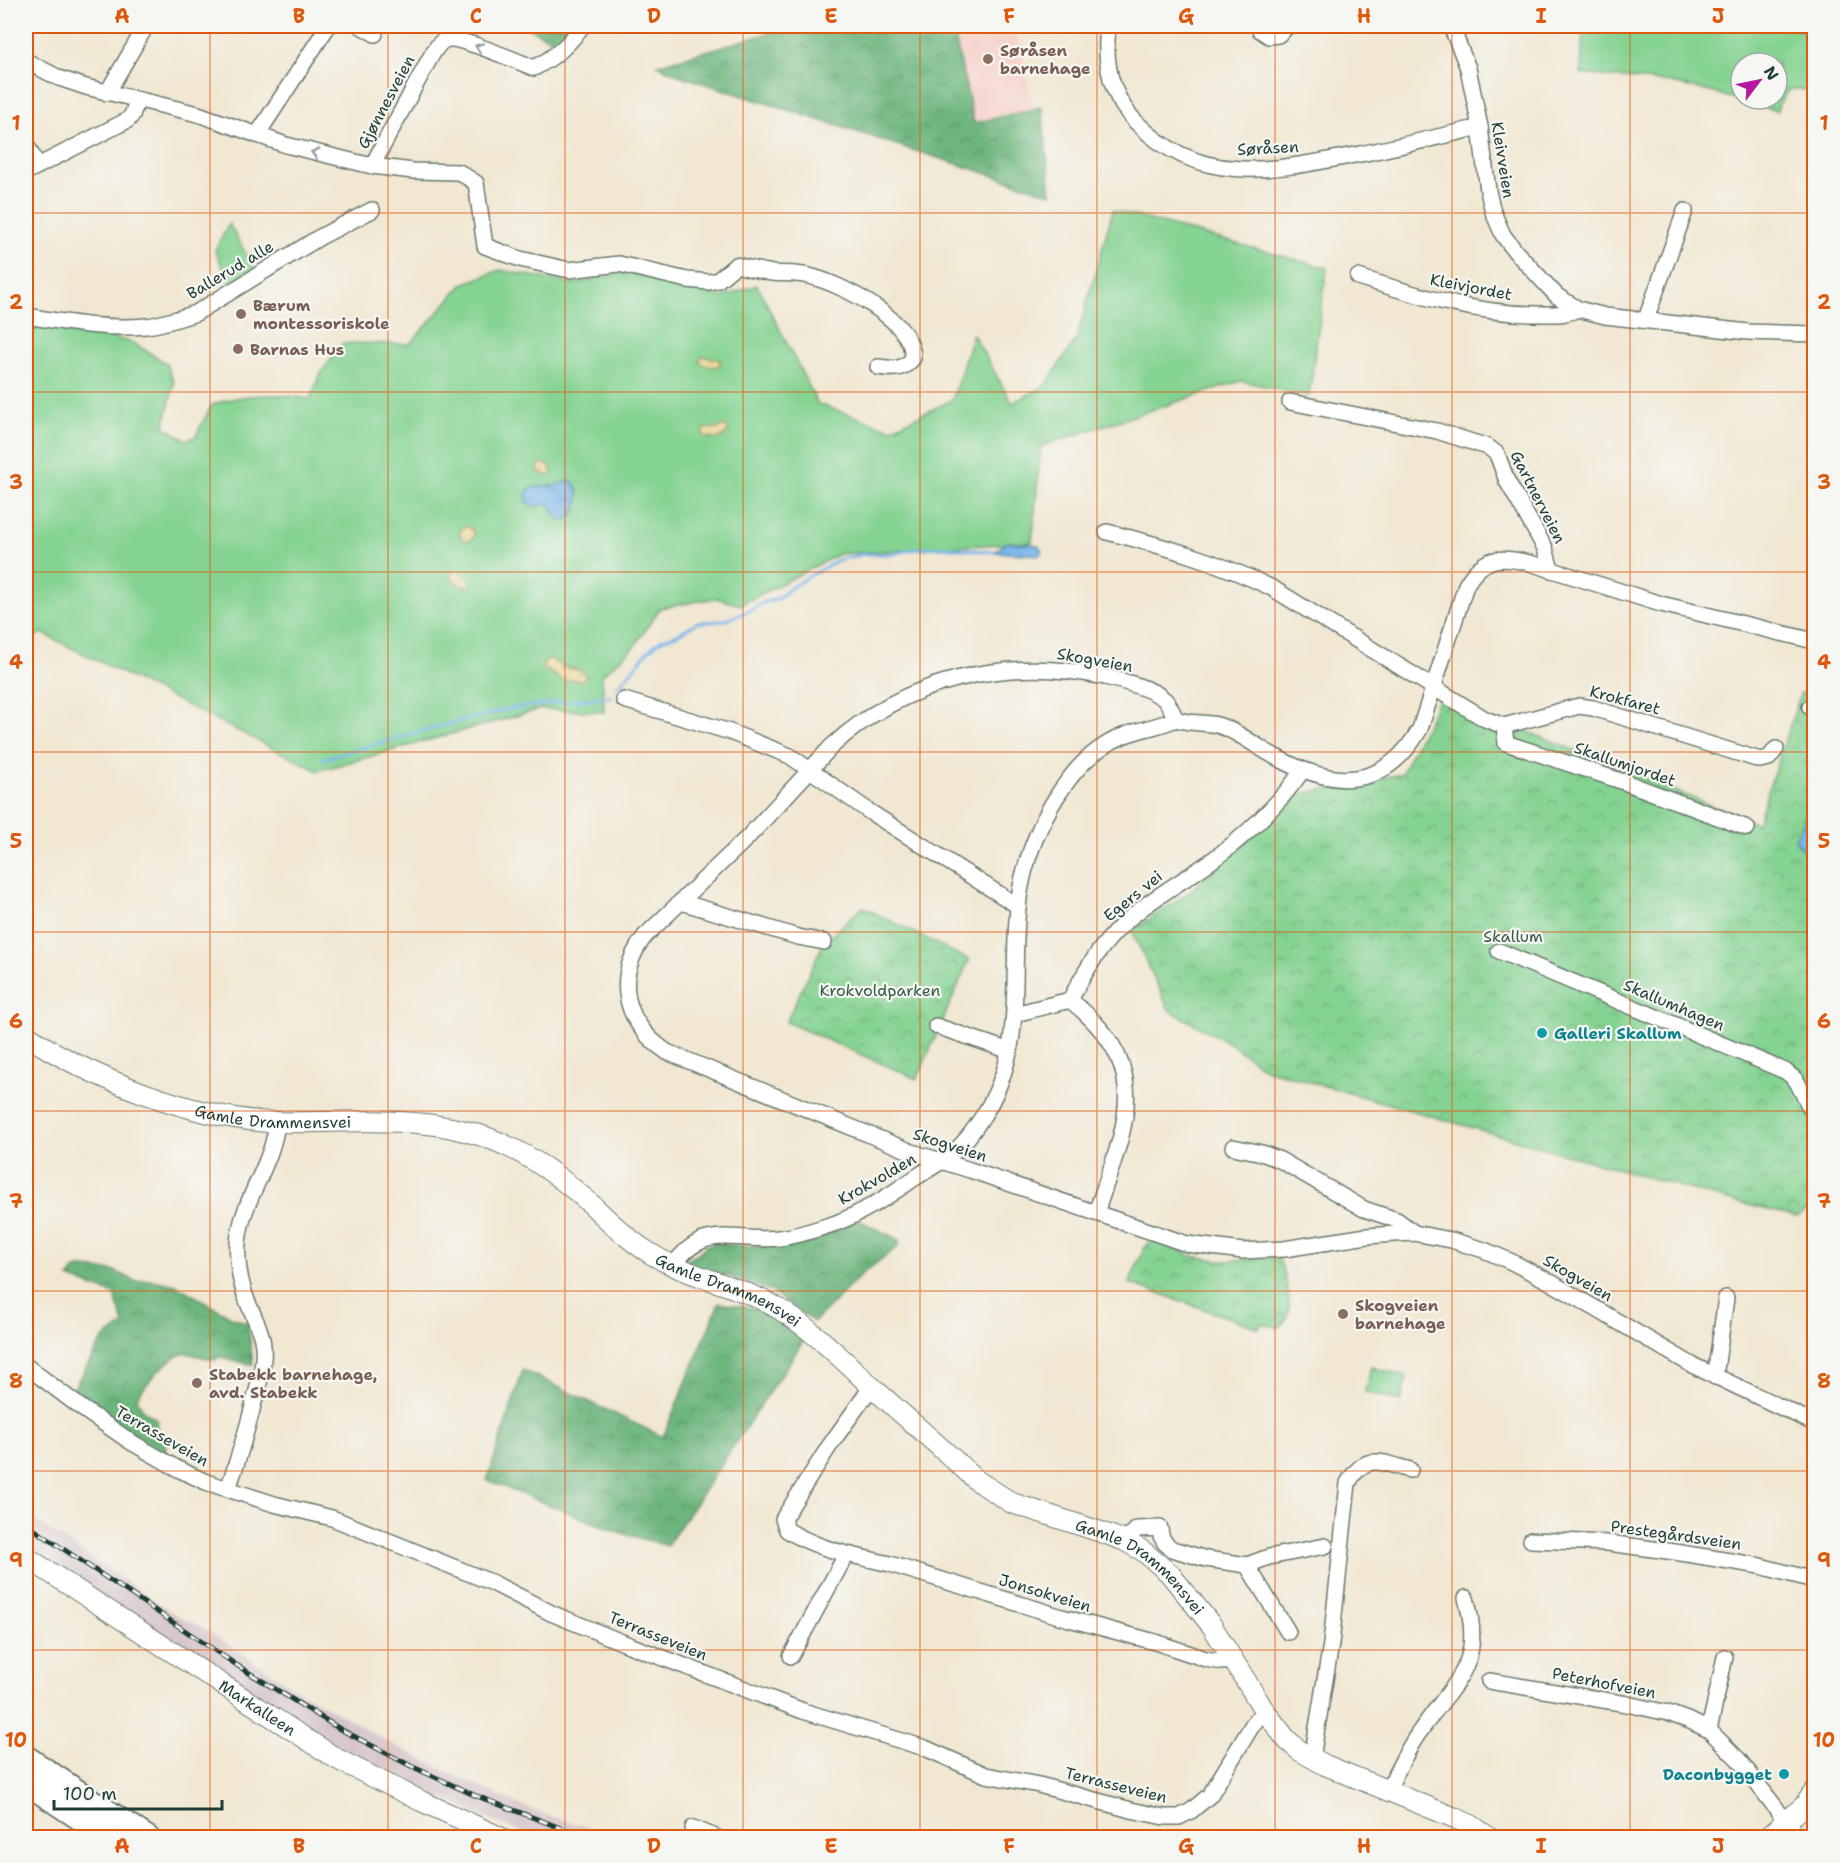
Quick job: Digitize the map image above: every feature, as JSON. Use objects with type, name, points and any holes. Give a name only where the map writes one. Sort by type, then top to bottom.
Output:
[{"type":"highway","points":[[26,1756],[148,1838]]},
{"type":"highway","points":[[26,1784],[109,1838]]},
{"type":"main road","name":"Gamle Drammensvei","points":[[26,1035],[59,1056],[151,1095],[221,1116],[277,1122],[411,1123],[446,1126],[484,1136],[519,1152],[549,1170],[644,1250],[673,1266],[748,1294],[779,1309],[810,1331],[976,1480],[994,1492],[1012,1503],[1125,1541],[1143,1551],[1170,1574],[1212,1626],[1264,1710],[1287,1740],[1312,1758],[1471,1825],[1490,1838]]},
{"type":"main road","name":"Markalleen","points":[[26,1557],[337,1759],[411,1797],[502,1838]]},
{"type":"main road","points":[[1766,1838],[1790,1830],[1815,1792]]},
{"type":"street","points":[[107,93],[146,26]]},
{"type":"street","points":[[257,135],[328,26]]},
{"type":"street","points":[[361,26],[375,34]]},
{"type":"street","name":"Gjønnesveien","points":[[372,166],[430,58],[446,40],[469,43],[534,68],[557,54],[582,26]]},
{"type":"street","name":"Søråsen","points":[[1108,26],[1106,47],[1109,71],[1124,107],[1148,134],[1162,145],[1207,164],[1249,171],[1282,169],[1429,140],[1480,127]]},
{"type":"street","points":[[1258,26],[1269,36],[1278,35],[1288,26]]},
{"type":"street","name":"Kleivveien","points":[[1451,26],[1468,68],[1493,212],[1503,235],[1515,251],[1557,296],[1578,309],[1605,316],[1748,332],[1815,334]]},
{"type":"street","points":[[26,62],[59,78],[137,101],[198,114],[286,145],[372,166],[412,171],[459,172],[476,183],[485,246],[520,259],[569,270],[619,264],[709,282],[718,280],[736,265],[772,273],[807,275],[827,281],[869,302],[911,342],[913,358],[909,364],[896,369],[878,367]]},
{"type":"street","points":[[26,144],[32,169],[128,120],[137,101]]},
{"type":"street","name":"Ballerud alle","points":[[26,316],[116,328],[148,326],[176,320],[196,313],[320,237],[372,210]]},
{"type":"street","points":[[1646,320],[1685,211]]},
{"type":"street","name":"Kleivjordet","points":[[1358,277],[1402,291],[1483,310],[1568,314],[1578,309]]},
{"type":"street","name":"Gartnerveien","points":[[1290,402],[1437,431],[1488,447],[1497,454],[1507,481],[1545,548],[1551,570],[1661,604],[1815,641]]},
{"type":"street","points":[[1107,532],[1178,551],[1245,574],[1272,588],[1485,719],[1504,726]]},
{"type":"street","points":[[1176,720],[1190,724],[1217,725],[1302,771],[1336,779],[1352,779],[1378,772],[1410,747],[1420,729],[1459,602],[1474,572],[1484,563],[1496,559],[1510,559],[1551,570]]},
{"type":"street","name":"Skogveien","points":[[1176,720],[1163,697],[1135,685],[1076,672],[1028,668],[990,672],[935,684],[893,702],[845,733],[748,837],[645,936],[634,950],[625,981],[628,998],[641,1030],[651,1041],[667,1052],[689,1062],[912,1152],[1187,1244],[1243,1251],[1284,1249],[1367,1236],[1414,1233],[1484,1250],[1512,1262],[1715,1377],[1815,1423]]},
{"type":"street","points":[[624,700],[739,736],[790,756],[870,812],[1018,906]]},
{"type":"street","name":"Krokfaret","points":[[1504,726],[1579,706],[1610,712],[1760,760],[1769,758],[1776,749]]},
{"type":"street","name":"Krokvolden","points":[[673,1266],[691,1246],[702,1239],[726,1236],[781,1238],[837,1222],[870,1206],[943,1161],[967,1139],[993,1102],[1005,1076],[1015,1014],[1015,949],[1018,906],[1033,842],[1057,795],[1074,772],[1099,749],[1124,734],[1161,726],[1176,720]]},
{"type":"street","name":"Skallumjordet","points":[[1504,726],[1506,743],[1627,783],[1748,828]]},
{"type":"street","name":"Egers vei","points":[[1070,1000],[1095,957],[1131,917],[1209,862],[1260,819],[1302,771]]},
{"type":"street","points":[[681,902],[798,937],[824,942]]},
{"type":"street","name":"Skallumhagen","points":[[1499,951],[1785,1071],[1796,1080],[1815,1114]]},
{"type":"street","points":[[1015,1014],[1070,1000],[1093,1020],[1118,1055],[1126,1080],[1128,1100],[1125,1121],[1096,1213]]},
{"type":"street","points":[[936,1026],[1010,1051]]},
{"type":"street","points":[[228,1489],[248,1431],[263,1365],[260,1334],[247,1301],[239,1267],[239,1234],[274,1143],[277,1122]]},
{"type":"street","name":"Skogveien","points":[[1233,1147],[1262,1153],[1280,1161],[1349,1201],[1396,1220],[1414,1233]]},
{"type":"street","points":[[1715,1377],[1726,1298]]},
{"type":"street","name":"Terrasseveien","points":[[26,1366],[74,1403],[153,1455],[206,1482],[274,1504],[340,1521],[493,1583],[551,1613],[629,1645],[803,1712],[926,1748],[986,1775],[1039,1785],[1153,1815],[1179,1817],[1204,1801],[1215,1789],[1253,1724],[1264,1710]]},
{"type":"street","name":"Jonsokveien","points":[[872,1386],[830,1445],[783,1519],[787,1530],[823,1548],[846,1555],[890,1564],[1206,1659],[1234,1661]]},
{"type":"street","points":[[1312,1758],[1331,1644],[1348,1483],[1363,1464],[1372,1461],[1410,1470]]},
{"type":"street","points":[[1125,1541],[1137,1529],[1160,1528],[1165,1544],[1173,1549],[1206,1559],[1246,1565],[1269,1557],[1325,1546]]},
{"type":"street","name":"Prestegårdsveien","points":[[1531,1540],[1608,1543],[1675,1552],[1760,1566],[1815,1580]]},
{"type":"street","points":[[791,1656],[846,1555]]},
{"type":"street","points":[[1246,1565],[1288,1632]]},
{"type":"street","points":[[1387,1791],[1419,1732],[1460,1678],[1468,1663],[1472,1620],[1466,1598]]},
{"type":"street","points":[[1709,1730],[1725,1657]]},
{"type":"street","name":"Peterhofveien","points":[[1489,1681],[1668,1713],[1709,1730],[1739,1761],[1776,1808],[1790,1830]]},
{"type":"street","points":[[693,1828],[718,1838]]},
{"type":"shaded area","points":[[1012,26],[1018,38],[1033,108],[974,121],[953,28]]},
{"type":"shaded area","points":[[1781,26],[1814,26],[1814,34],[1794,29]]},
{"type":"shaded area","points":[[26,1514],[176,1615],[205,1629],[296,1689],[387,1741],[441,1769],[518,1804],[546,1815],[622,1837],[534,1837],[482,1817],[339,1750],[26,1550]]},
{"type":"green space","points":[[524,26],[577,26],[562,45]]},
{"type":"green space","points":[[793,26],[963,26],[953,28],[974,123],[1042,107],[1051,194],[678,75],[657,65]]},
{"type":"green space","points":[[1583,26],[1781,26],[1814,34],[1814,93],[1798,89],[1789,90],[1789,51],[1729,51],[1729,97],[1667,82],[1581,74]]},
{"type":"green space","points":[[1113,210],[1327,268],[1309,396],[1241,381],[1041,446],[1032,542],[839,554],[740,605],[716,598],[660,608],[634,647],[602,675],[604,712],[541,709],[318,771],[42,633],[26,641],[26,316],[133,343],[166,363],[174,383],[164,427],[186,440],[195,437],[212,405],[224,401],[260,395],[310,399],[321,373],[343,343],[410,344],[463,284],[500,270],[575,284],[625,272],[722,297],[757,285],[818,404],[891,429],[952,400],[973,334],[1012,403],[1045,386],[1077,338]]},
{"type":"green space","points":[[229,224],[254,268],[230,285],[215,250]]},
{"type":"green space","name":"Skallum","points":[[1801,693],[1814,696],[1814,1205],[1797,1217],[1731,1201],[1265,1069],[1231,1044],[1169,1010],[1132,931],[1189,892],[1301,794],[1401,774],[1441,696],[1472,721],[1491,731],[1522,729],[1757,824]]},
{"type":"green space","name":"Krokvoldparken","points":[[863,907],[969,960],[917,1079],[786,1022],[824,942]]},
{"type":"green space","points":[[858,1220],[899,1240],[899,1246],[862,1274],[814,1322],[769,1290],[720,1273],[673,1266],[695,1256],[707,1245],[722,1243],[742,1246],[778,1246],[810,1240]]},
{"type":"green space","points":[[1163,1240],[1190,1256],[1225,1261],[1278,1257],[1288,1295],[1289,1310],[1285,1321],[1279,1328],[1262,1323],[1259,1328],[1129,1283],[1144,1249],[1150,1242]]},
{"type":"green space","points":[[75,1269],[115,1271],[135,1281],[153,1280],[176,1285],[231,1317],[248,1323],[253,1365],[220,1357],[215,1360],[186,1353],[174,1357],[142,1390],[137,1399],[143,1410],[158,1420],[156,1436],[166,1444],[165,1453],[109,1421],[71,1393],[102,1340],[124,1324],[114,1294],[69,1278]]},
{"type":"green space","points":[[719,1303],[760,1309],[810,1331],[667,1546],[615,1531],[487,1480],[523,1370],[663,1437]]},
{"type":"green space","points":[[1371,1367],[1407,1377],[1401,1401],[1365,1392]]},
{"type":"sand","points":[[703,356],[720,360],[720,365],[712,367],[703,364],[699,361]]},
{"type":"sand","points":[[724,425],[729,431],[724,436],[714,439],[704,436],[703,432],[706,428],[716,429]]},
{"type":"sand","points":[[542,463],[550,466],[552,474],[548,476],[538,472],[539,465]]},
{"type":"sand","points":[[464,527],[470,527],[474,534],[470,541],[464,541],[460,537],[460,531]]},
{"type":"sand","points":[[456,569],[468,578],[470,585],[466,588],[455,582],[450,575]]},
{"type":"sand","points":[[548,659],[581,671],[586,676],[583,680],[562,680],[543,668],[544,662]]},
{"type":"water","points":[[572,481],[576,486],[579,497],[577,507],[566,520],[559,520],[548,503],[535,507],[527,502],[526,493],[530,488],[557,485]]},
{"type":"water","points":[[1008,542],[1038,545],[1042,551],[1039,555],[994,552]]},
{"type":"water","points":[[1814,808],[1814,852],[1802,849],[1795,838],[1811,809]]},
{"type":"waterway","points":[[617,688],[649,650],[661,640],[678,634],[698,622],[726,620],[762,603],[777,599],[796,584],[838,560],[864,554],[892,554],[919,548],[941,547],[994,552]]},
{"type":"waterway","points":[[322,759],[509,709],[610,696]]},
{"type":"railway","points":[[26,1524],[238,1666],[340,1729],[411,1766],[474,1795],[587,1838]]},
{"type":"place","name":"Søråsen barnehage","points":[[988,59]]},
{"type":"place","name":"Bærum montessoriskole","points":[[241,314]]},
{"type":"place","name":"Barnas Hus","points":[[238,349]]},
{"type":"place","name":"Galleri Skallum","points":[[1542,1033]]},
{"type":"place","name":"Skogveien barnehage","points":[[1343,1314]]},
{"type":"place","name":"Stabekk barnehage, avd. Stabekk","points":[[197,1383]]},
{"type":"place","name":"Daconbygget","points":[[1784,1774]]}]
